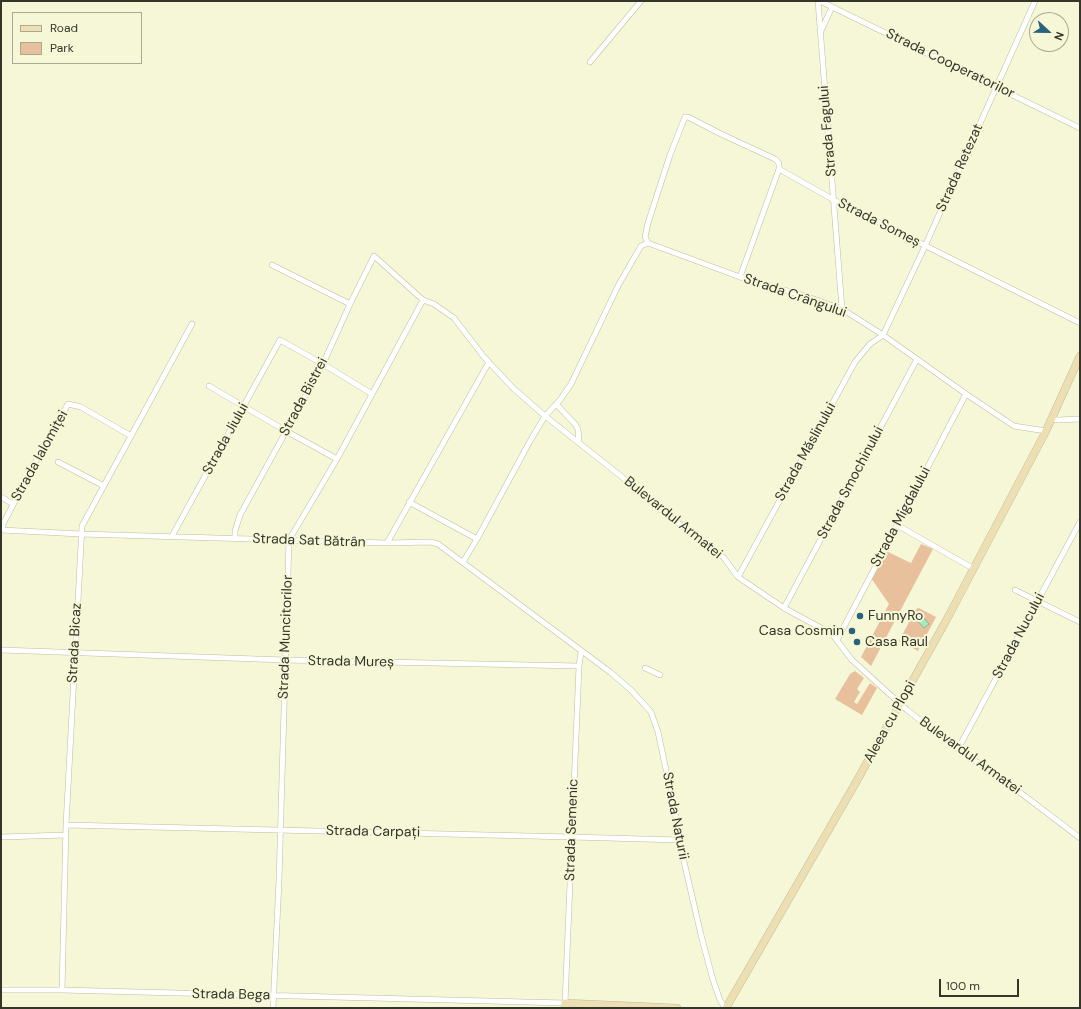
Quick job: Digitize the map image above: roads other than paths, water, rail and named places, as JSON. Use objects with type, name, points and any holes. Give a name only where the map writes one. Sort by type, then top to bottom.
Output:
[{"type":"street","points":[[590,62],[641,1]]},
{"type":"street","name":"Strada Cooperatorilor","points":[[819,1],[1080,128]]},
{"type":"street","name":"Strada Fagului","points":[[819,1],[820,32],[842,309]]},
{"type":"street","name":"Strada Retezat","points":[[884,335],[1035,1]]},
{"type":"street","points":[[820,32],[832,7]]},
{"type":"street","name":"Strada Someș","points":[[648,242],[645,237],[648,223],[670,155],[685,117],[688,117],[775,159],[779,163],[778,169],[834,200],[1080,323]]},
{"type":"street","points":[[740,277],[778,169]]},
{"type":"street","points":[[463,562],[545,416],[571,384],[620,284],[641,246],[648,242]]},
{"type":"street","name":"Strada Crângului","points":[[648,242],[740,277],[808,297],[842,309],[884,335],[966,394],[1014,426],[1046,431]]},
{"type":"street","name":"Bulevardul Armatei","points":[[374,256],[423,300],[434,304],[454,318],[489,362],[513,388],[545,416],[579,442],[662,511],[714,548],[724,558],[738,577],[784,608],[832,634],[852,660],[900,703],[958,749],[1005,781],[1080,838]]},
{"type":"street","name":"Strada Bistrei","points":[[235,539],[235,532],[240,515],[323,364],[350,304],[374,256]]},
{"type":"street","points":[[272,264],[350,304]]},
{"type":"street","name":"Strada Muncitorilor","points":[[273,1008],[289,540],[337,459],[423,300]]},
{"type":"street","name":"Strada Bicaz","points":[[62,990],[66,825],[74,653],[82,526],[192,324]]},
{"type":"street","name":"Strada Măslinului","points":[[738,577],[855,362],[870,344],[884,335]]},
{"type":"street","name":"Strada Jiului","points":[[172,536],[280,340],[323,364]]},
{"type":"street","name":"Aleea cu Plopi","points":[[726,1008],[855,784],[974,569],[1052,419],[1080,356]]},
{"type":"street","name":"Strada Smochinului","points":[[784,608],[917,359]]},
{"type":"street","points":[[387,543],[489,362]]},
{"type":"street","points":[[323,364],[372,394]]},
{"type":"street","points":[[209,386],[337,459]]},
{"type":"street","name":"Strada Migdalului","points":[[837,640],[966,394]]},
{"type":"street","name":"Strada Ialomiței","points":[[2,530],[3,524],[13,504],[68,404],[81,407],[131,436]]},
{"type":"street","points":[[556,404],[575,424],[578,429],[579,442]]},
{"type":"street","points":[[1052,419],[1080,419]]},
{"type":"street","points":[[58,462],[104,486]]},
{"type":"street","points":[[1,497],[13,504]]},
{"type":"street","points":[[410,502],[477,539]]},
{"type":"street","name":"Strada Nucului","points":[[958,749],[1080,522]]},
{"type":"street","points":[[898,525],[974,569]]},
{"type":"street","name":"Strada Sat Bătrân","points":[[2,530],[235,539],[387,543],[431,542],[438,544],[463,562],[581,652]]},
{"type":"street","points":[[1015,590],[1080,622]]},
{"type":"street","name":"Strada Mureș","points":[[1,650],[285,660],[579,666]]},
{"type":"street","name":"Strada Semenic","points":[[565,1005],[579,666],[581,652]]},
{"type":"street","name":"Strada Naturii","points":[[581,652],[610,672],[631,690],[651,712],[658,732],[671,792],[679,840],[713,980],[720,1000],[726,1008]]},
{"type":"street","points":[[645,668],[660,675]]},
{"type":"street","name":"Strada Carpați","points":[[66,825],[572,836],[679,840]]},
{"type":"street","points":[[1,837],[66,835]]},
{"type":"street","name":"Strada Bega","points":[[1,990],[62,990],[677,1008]]},
{"type":"place","name":"FunnyRo","points":[[860,616]]},
{"type":"place","name":"Casa Cosmin","points":[[852,631]]},
{"type":"place","name":"Casa Raul","points":[[857,642]]}]
